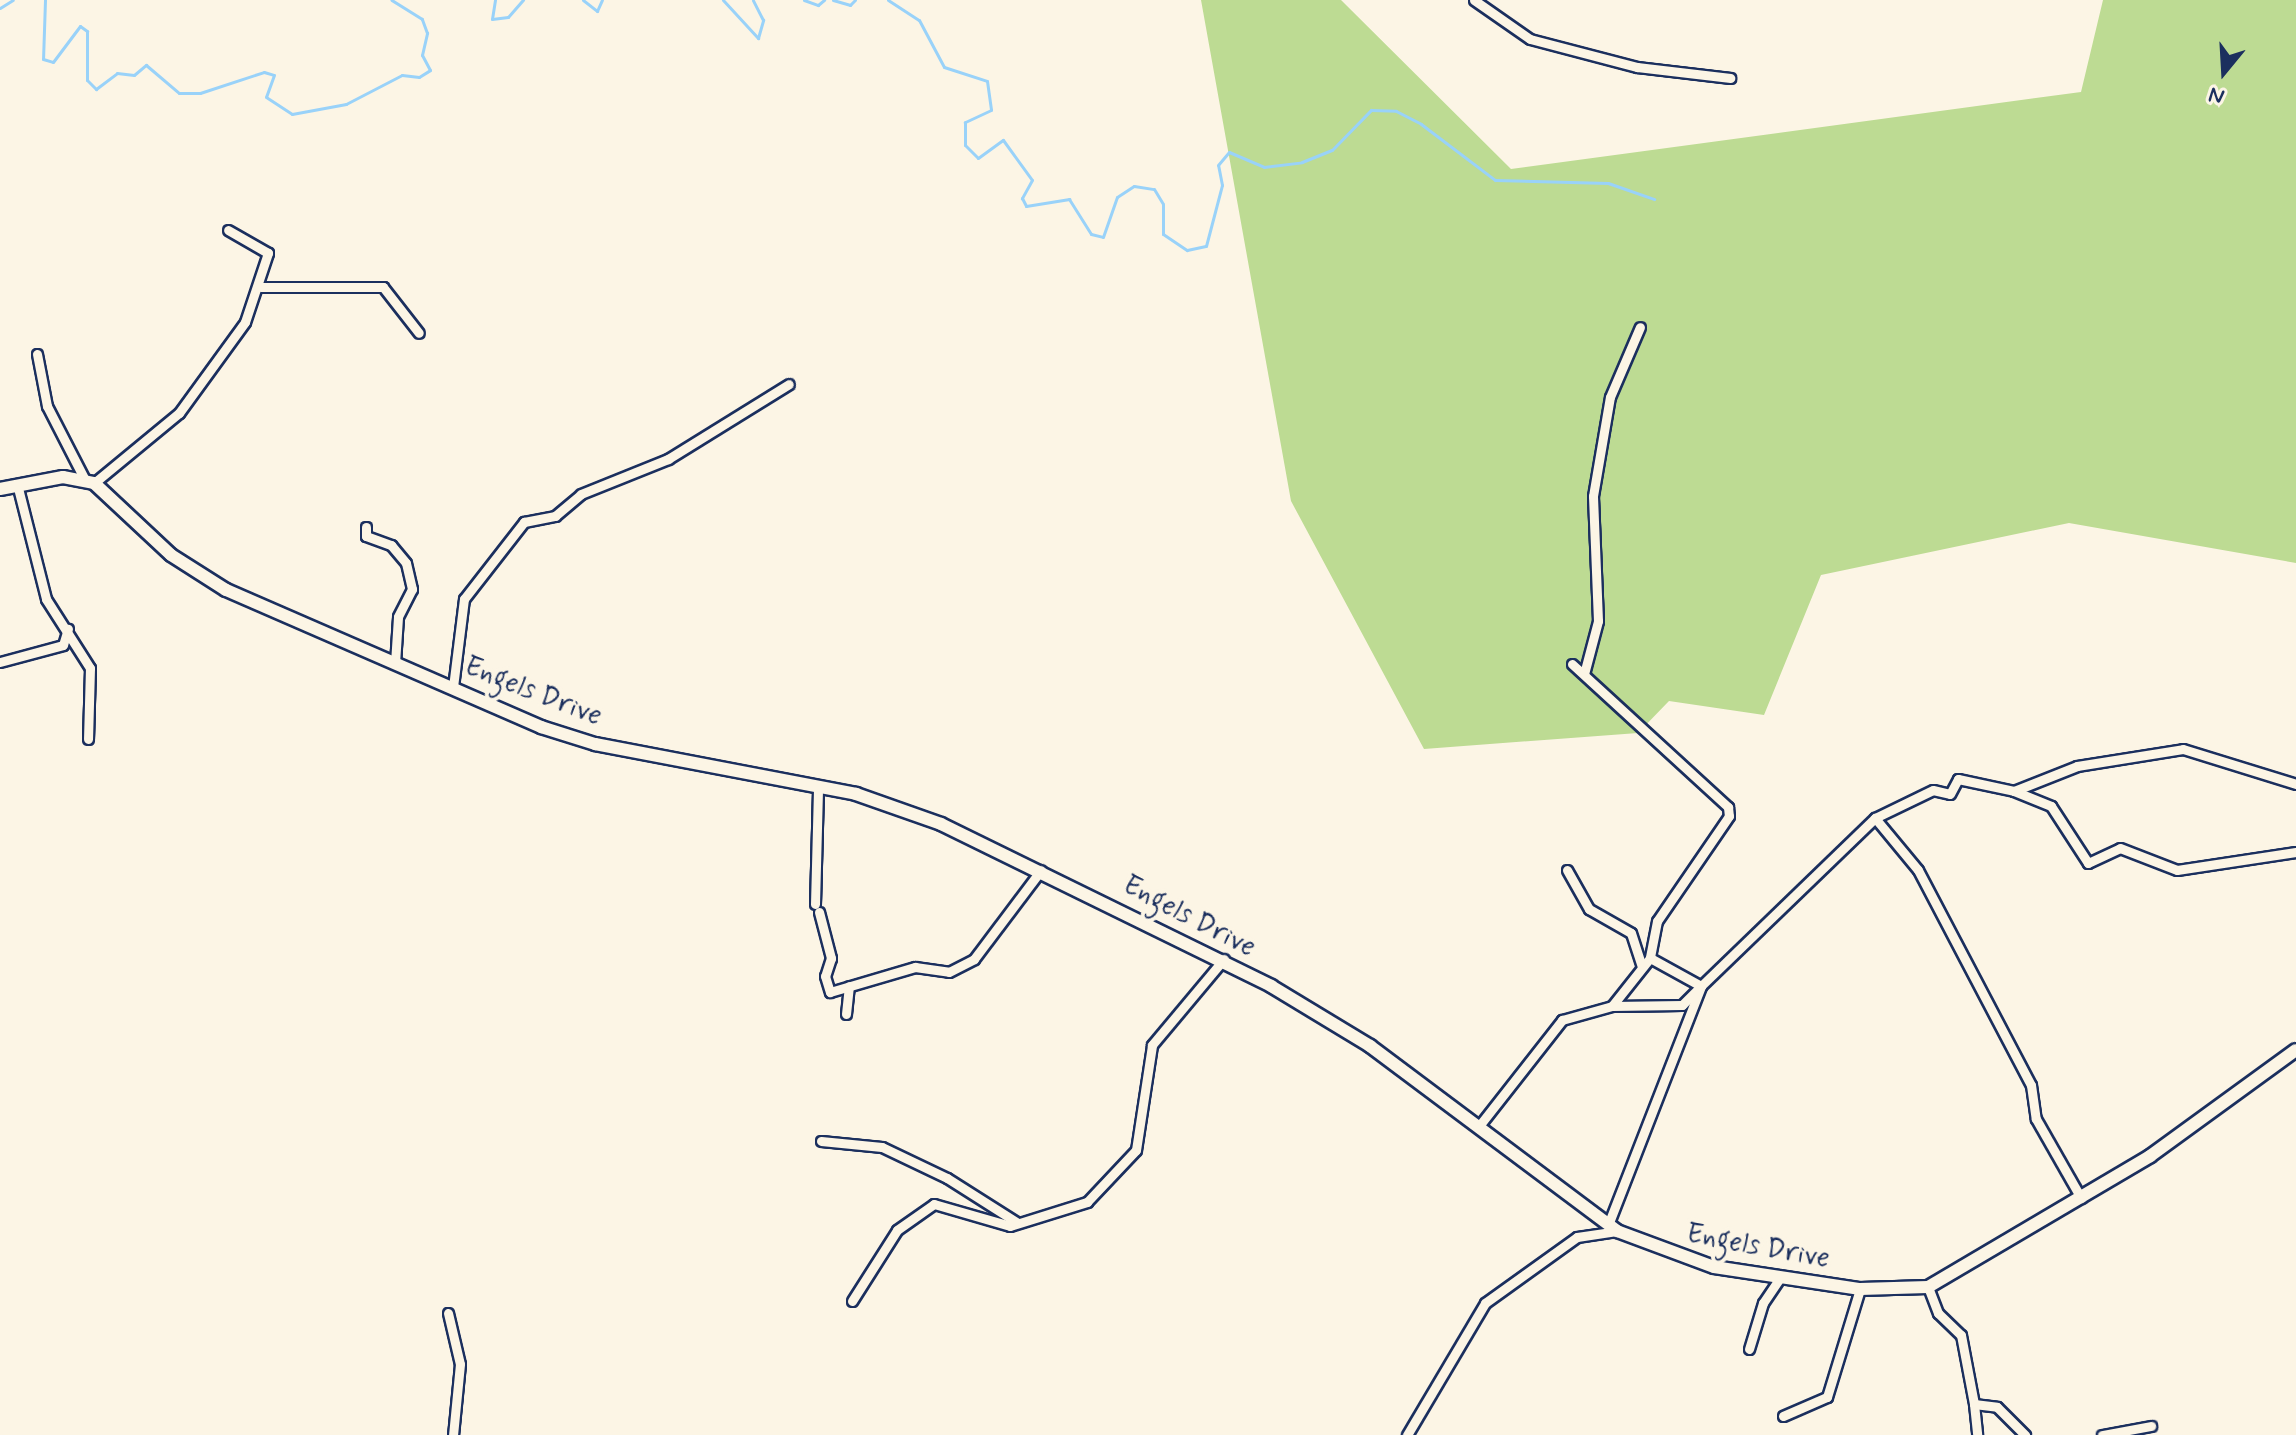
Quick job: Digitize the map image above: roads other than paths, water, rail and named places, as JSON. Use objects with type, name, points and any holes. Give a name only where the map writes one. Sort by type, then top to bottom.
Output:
[{"type":"street","points":[[1474,0],[1530,39],[1637,67],[1730,78]]},
{"type":"street","points":[[0,489],[17,484],[90,481],[179,413],[245,322],[261,287],[268,253],[228,230]]},
{"type":"street","points":[[261,287],[383,287],[419,333]]},
{"type":"street","points":[[1584,674],[1598,621],[1593,496],[1610,397],[1640,327]]},
{"type":"street","points":[[37,354],[47,406],[90,481]]},
{"type":"street","points":[[453,687],[464,599],[524,522],[555,516],[581,494],[668,459],[789,384]]},
{"type":"street","name":"Engels Drive","points":[[90,481],[171,555],[226,590],[395,664],[595,744],[818,786],[888,804],[1041,870],[1224,959],[1370,1046],[1612,1228],[1714,1267],[1860,1289],[1928,1287],[2081,1198],[2194,1126],[2296,1050]]},
{"type":"street","points":[[17,484],[46,599],[68,629],[90,668],[88,739]]},
{"type":"street","points":[[366,527],[366,536],[391,545],[406,563],[412,589],[398,617],[395,664]]},
{"type":"street","points":[[0,662],[63,645],[68,629]]},
{"type":"street","points":[[1572,664],[1728,807],[1729,816],[1657,921],[1650,958],[1612,1006]]},
{"type":"street","points":[[2014,791],[2077,766],[2183,749],[2296,784]]},
{"type":"street","points":[[1479,1126],[1562,1020],[1612,1006],[1682,1005],[1875,818],[1933,790],[1950,794],[1958,779],[2014,791],[2051,806],[2088,863],[2120,848],[2177,870],[2296,852]]},
{"type":"street","points":[[818,786],[817,908],[831,958],[825,976],[830,992],[915,967],[949,972],[974,959],[1041,870]]},
{"type":"street","points":[[1875,818],[1918,870],[2031,1085],[2036,1119],[2081,1198]]},
{"type":"street","points":[[1567,870],[1589,909],[1631,933],[1642,966]]},
{"type":"street","points":[[1650,958],[1701,986]]},
{"type":"street","points":[[852,1301],[897,1230],[934,1204],[1018,1223],[1087,1202],[1136,1150],[1152,1045],[1224,959]]},
{"type":"street","points":[[846,1014],[849,986]]},
{"type":"street","points":[[1407,1435],[1485,1303],[1577,1237],[1612,1228],[1701,986]]},
{"type":"street","points":[[821,1141],[882,1147],[947,1178],[1018,1223]]},
{"type":"street","points":[[1749,1349],[1763,1303],[1781,1276]]},
{"type":"street","points":[[1928,1287],[1938,1313],[1961,1335],[1977,1435]]},
{"type":"street","points":[[1783,1416],[1827,1397],[1860,1289]]},
{"type":"street","points":[[448,1313],[460,1364],[453,1435]]},
{"type":"street","points":[[1974,1404],[1997,1407],[2025,1435]]},
{"type":"street","points":[[2102,1435],[2151,1426]]},
{"type":"waterway","points":[[0,8],[13,0]]},
{"type":"waterway","points":[[45,0],[43,59],[53,62],[80,26],[87,31],[87,80],[96,89],[117,73],[134,75],[146,65],[179,93],[200,93],[264,72],[274,75],[266,97],[292,114],[346,104],[402,75],[419,77],[430,70],[422,55],[427,33],[422,19],[392,0]]},
{"type":"waterway","points":[[495,0],[492,19],[508,17],[523,0]]},
{"type":"waterway","points":[[583,0],[597,11],[602,0]]},
{"type":"waterway","points":[[723,0],[758,38],[763,20],[753,0]]},
{"type":"waterway","points":[[804,0],[818,5],[824,0]]},
{"type":"waterway","points":[[833,0],[850,5],[855,0]]},
{"type":"waterway","points":[[888,0],[919,20],[944,67],[987,81],[991,110],[965,122],[965,145],[978,158],[1003,140],[1032,180],[1022,198],[1026,206],[1069,199],[1091,234],[1103,237],[1117,197],[1134,186],[1154,189],[1163,204],[1163,234],[1187,250],[1206,246],[1222,185],[1218,165],[1229,152],[1264,167],[1302,162],[1332,150],[1371,110],[1396,111],[1421,124],[1495,180],[1608,183],[1654,199]]}]
